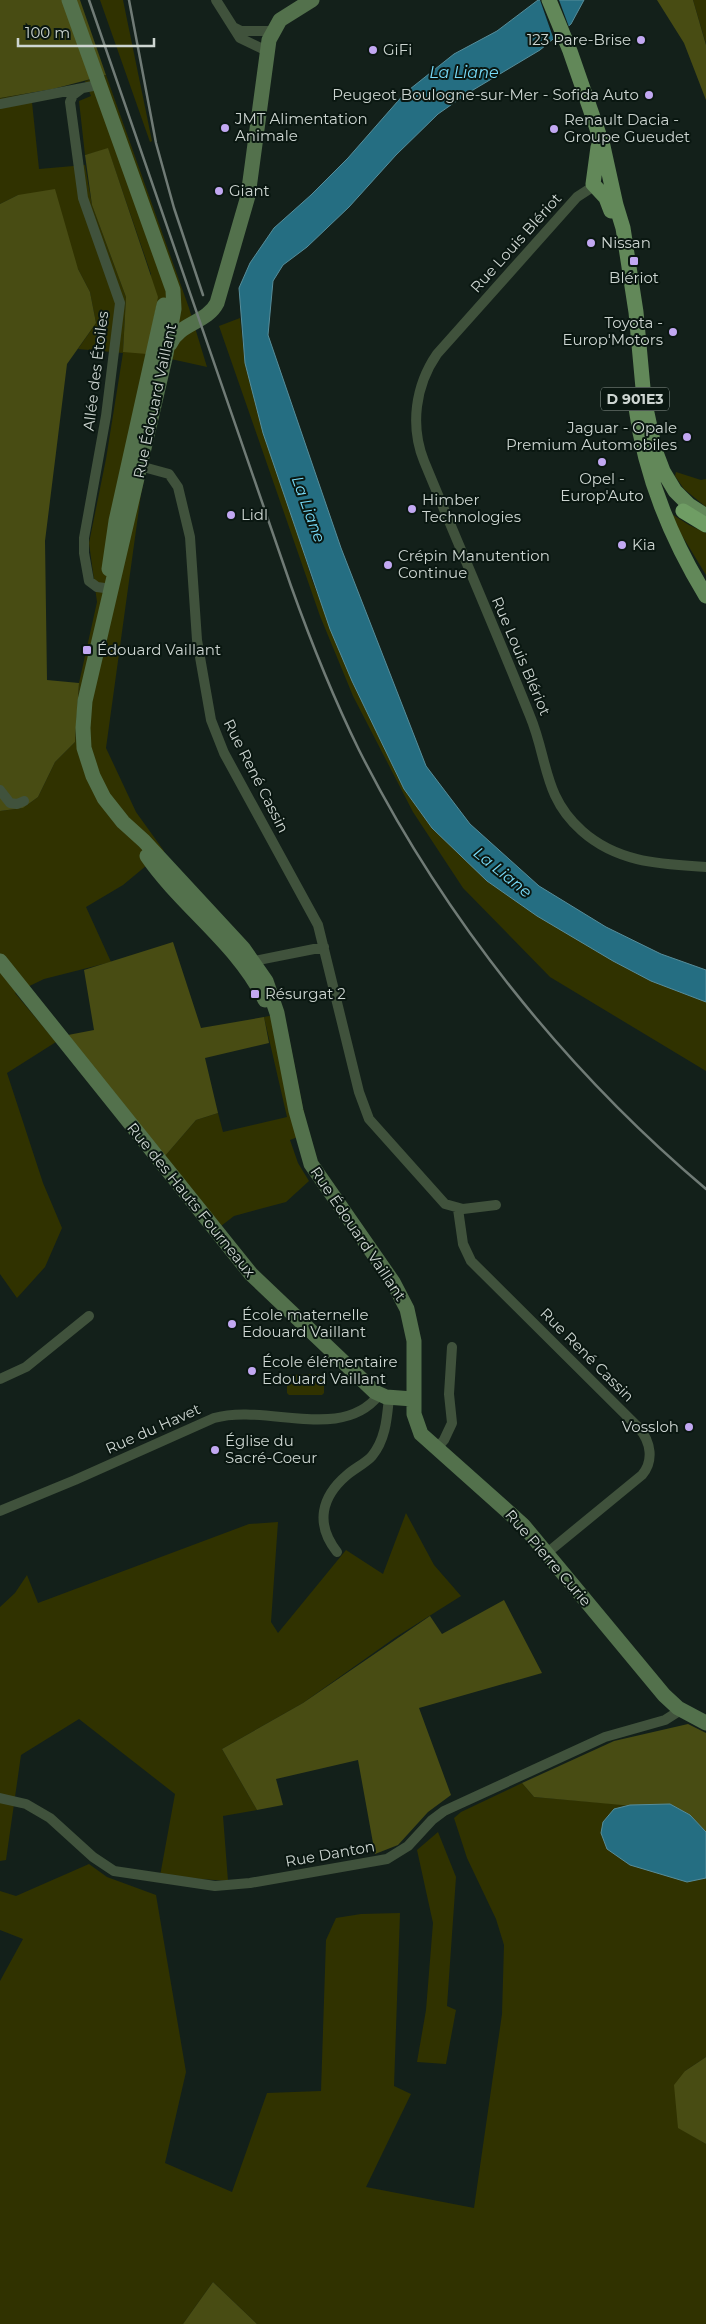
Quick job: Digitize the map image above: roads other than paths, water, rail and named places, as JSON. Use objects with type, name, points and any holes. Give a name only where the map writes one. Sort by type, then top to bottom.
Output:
[{"type":"highway","name":"D 901E3","points":[[683,511],[706,524]]},
{"type":"main road","name":"D 901E3","points":[[548,0],[562,29]]},
{"type":"main road","name":"D 901E3","points":[[553,0],[603,146],[602,183],[610,206],[623,281],[635,404],[644,449],[664,517],[706,596]]},
{"type":"main road","name":"D 901E3","points":[[602,183],[628,250],[638,327],[644,399],[653,444],[663,471],[672,487],[689,505],[706,516]]},
{"type":"main road","name":"D 901E3","points":[[644,449],[664,491],[683,511]]},
{"type":"street","name":"Rue Édouard Vaillant","points":[[69,0],[132,181],[150,224],[170,296],[181,320],[166,354],[135,465]]},
{"type":"street","points":[[216,0],[242,40],[267,51]]},
{"type":"street","points":[[159,337],[181,320],[212,310],[218,298],[250,187],[267,51],[272,31],[283,18],[312,0]]},
{"type":"street","points":[[233,27],[241,31],[272,31]]},
{"type":"street","points":[[0,104],[98,86]]},
{"type":"street","name":"Allée des Étoiles","points":[[81,89],[73,95],[70,102],[82,192],[120,303],[106,416],[83,547],[89,581],[97,587],[109,589]]},
{"type":"street","name":"Rue Louis Blériot","points":[[602,183],[577,197],[437,354],[428,369],[421,388],[416,416],[417,434],[424,461],[531,717],[547,780],[560,805],[572,821],[588,836],[622,855],[652,863],[706,867]]},
{"type":"street","name":"Rue Édouard Vaillant","points":[[170,296],[159,337],[135,465],[85,701],[83,742],[96,784],[108,804],[162,876],[248,963],[264,976],[273,998],[301,1132],[311,1164],[393,1282],[405,1304],[414,1341],[413,1399]]},
{"type":"street","name":"Rue René Cassin","points":[[135,465],[169,474],[178,487],[189,531],[197,640],[211,720],[224,753],[316,920],[360,1099],[366,1114],[441,1202],[458,1209],[463,1244],[471,1261],[638,1428],[648,1445],[649,1464],[642,1476],[547,1553]]},
{"type":"street","points":[[0,790],[10,803],[17,804],[24,801]]},
{"type":"street","points":[[248,963],[324,947]]},
{"type":"street","name":"Rue des Hauts Fourneaux","points":[[0,961],[256,1280],[322,1344],[384,1396]]},
{"type":"street","points":[[458,1209],[496,1205]]},
{"type":"street","points":[[0,1379],[26,1367],[89,1316]]},
{"type":"street","points":[[436,1449],[444,1440],[452,1423],[449,1391],[452,1347]]},
{"type":"street","points":[[337,1552],[324,1532],[326,1502],[333,1487],[372,1456],[385,1430],[384,1396],[413,1399]]},
{"type":"street","name":"Rue du Havet","points":[[0,1511],[75,1480],[210,1419],[237,1415],[340,1419],[358,1412],[384,1396]]},
{"type":"street","name":"Rue Pierre Curie","points":[[413,1399],[414,1414],[419,1429],[436,1449],[514,1516],[547,1553],[654,1684],[685,1712],[706,1723]]},
{"type":"street","name":"Rue Danton","points":[[0,1798],[20,1802],[43,1813],[65,1829],[98,1861],[120,1873],[208,1886],[250,1883],[388,1859],[408,1846],[432,1820],[444,1811],[605,1737],[666,1720],[685,1712]]},
{"type":"water","name":"La Liane","points":[[538,0],[584,0],[571,24],[540,50],[468,93],[438,114],[396,155],[349,207],[307,247],[283,265],[273,281],[268,335],[341,548],[426,766],[470,824],[539,886],[606,927],[661,954],[706,970],[706,1002],[651,981],[537,916],[487,881],[432,828],[404,789],[352,681],[330,629],[263,433],[245,363],[239,288],[250,263],[274,228],[348,158],[405,93],[454,54],[497,31]]},
{"type":"water","points":[[670,1804],[690,1815],[706,1832],[706,1878],[687,1882],[630,1865],[607,1849],[601,1833],[603,1822],[614,1809],[630,1805]]},
{"type":"railway","points":[[89,0],[306,628],[359,750],[392,812],[429,872],[468,931],[511,987],[556,1041],[604,1093],[654,1143],[706,1189]]},
{"type":"railway","points":[[129,0],[156,143],[174,208],[203,295]]},
{"type":"place","name":"123 Pare-Brise","points":[[641,40]]},
{"type":"place","name":"GiFi","points":[[373,50]]},
{"type":"place","name":"Peugeot Boulogne-sur-Mer - Sofida Auto","points":[[649,95]]},
{"type":"place","name":"JMT Alimentation Animale","points":[[225,128]]},
{"type":"place","name":"Renault Dacia - Groupe Gueudet","points":[[554,129]]},
{"type":"place","name":"Giant","points":[[219,191]]},
{"type":"place","name":"Nissan","points":[[591,243]]},
{"type":"place","name":"Blériot","points":[[634,261]]},
{"type":"place","name":"Toyota - Europ'Motors","points":[[673,332]]},
{"type":"place","name":"Jaguar - Opale Premium Automobiles","points":[[687,437]]},
{"type":"place","name":"Opel - Europ'Auto","points":[[602,462]]},
{"type":"place","name":"Himber Technologies","points":[[412,509]]},
{"type":"place","name":"Lidl","points":[[231,515]]},
{"type":"place","name":"Kia","points":[[622,545]]},
{"type":"place","name":"Crépin Manutention Continue","points":[[388,565]]},
{"type":"place","name":"Édouard Vaillant","points":[[87,650]]},
{"type":"place","name":"Résurgat 2","points":[[255,994]]},
{"type":"place","name":"École maternelle Edouard Vaillant","points":[[232,1324]]},
{"type":"place","name":"École élémentaire Edouard Vaillant","points":[[252,1371]]},
{"type":"place","name":"Vossloh","points":[[689,1427]]},
{"type":"place","name":"Église du Sacré-Coeur","points":[[215,1450]]}]
